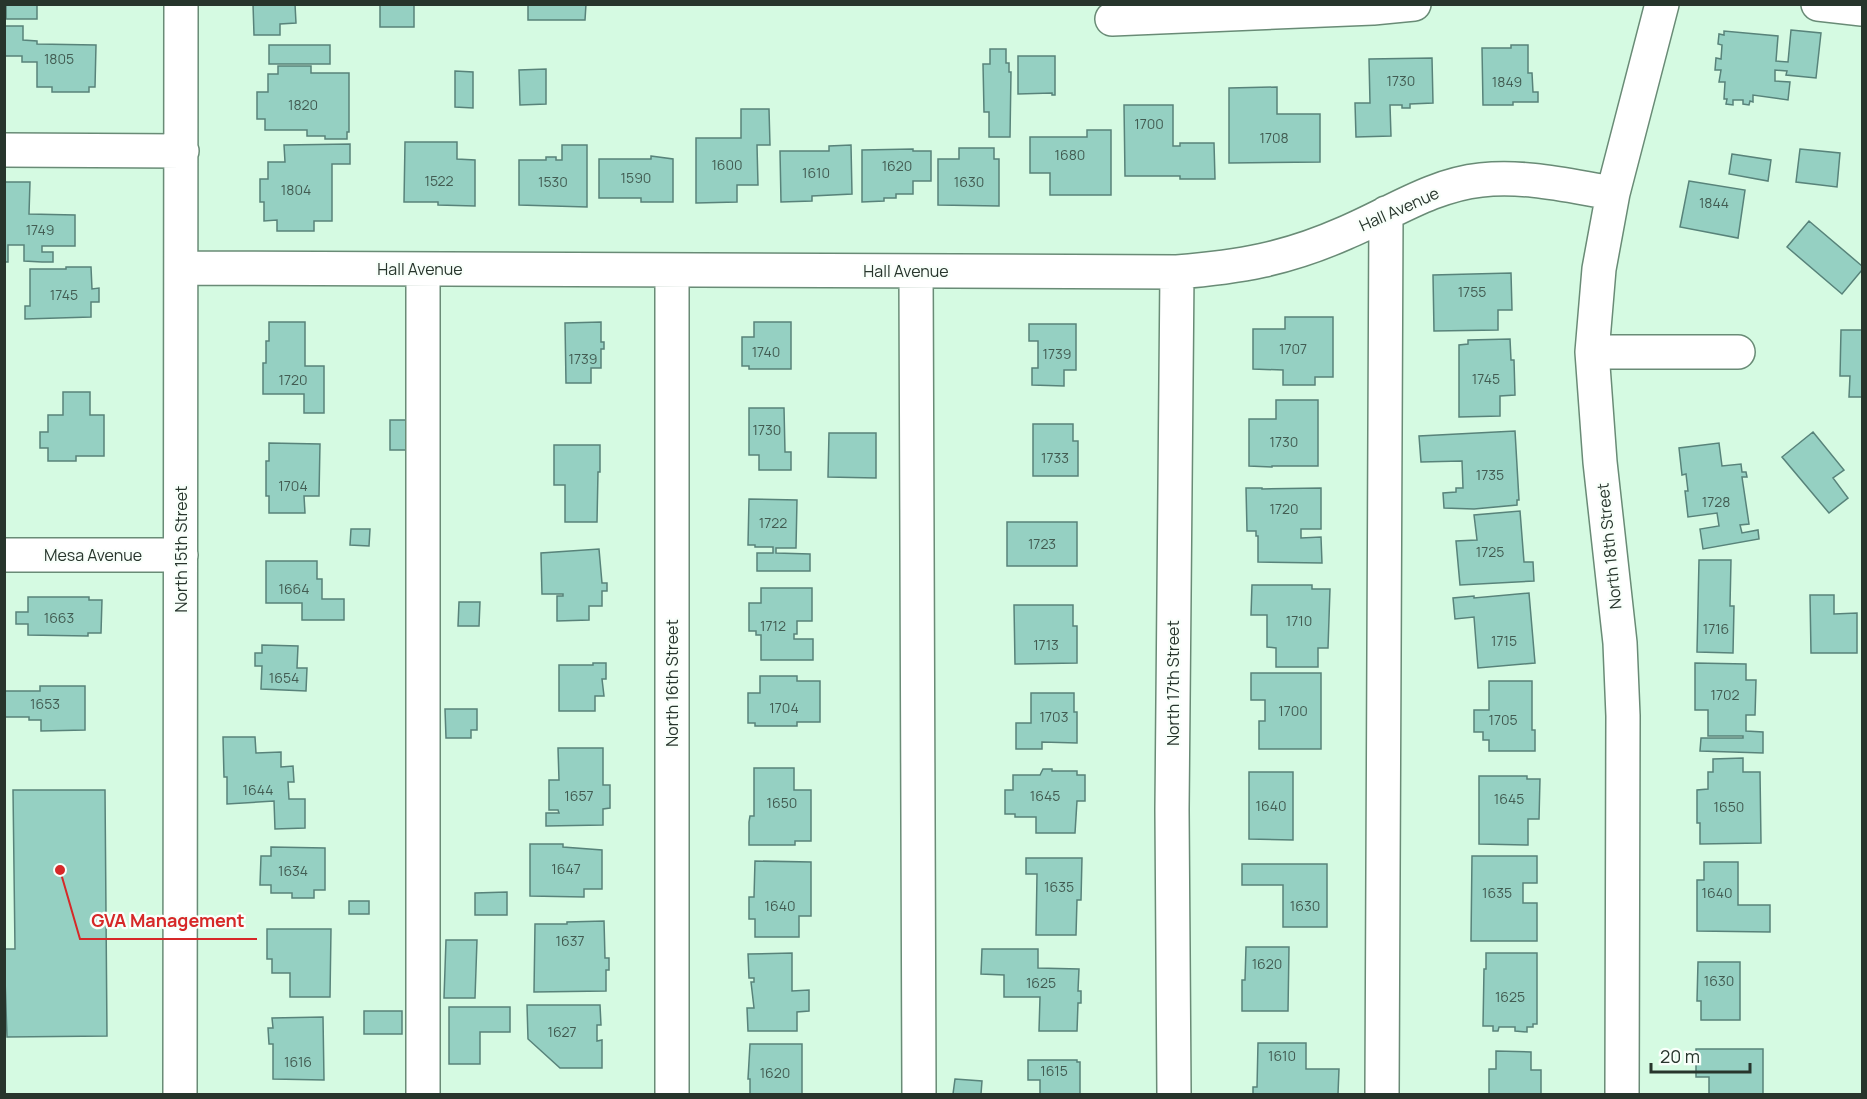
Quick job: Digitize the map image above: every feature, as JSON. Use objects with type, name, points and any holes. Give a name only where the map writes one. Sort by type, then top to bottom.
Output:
[{"type":"street","name":"North 15th Street","points":[[180,1095],[181,4]]},
{"type":"street","points":[[1112,19],[1373,8],[1414,4]]},
{"type":"street","name":"North 18th Street","points":[[1622,1095],[1623,716],[1621,653],[1600,462],[1592,352],[1599,269],[1612,193],[1662,4]]},
{"type":"street","points":[[1818,4],[1862,12]]},
{"type":"street","points":[[4,150],[182,152]]},
{"type":"street","name":"Hall Avenue","points":[[182,268],[1177,272],[1268,261],[1346,233],[1447,187],[1480,180],[1528,179],[1612,193]]},
{"type":"street","points":[[1382,1095],[1386,213]]},
{"type":"street","points":[[423,269],[423,1095]]},
{"type":"street","name":"North 16th Street","points":[[672,270],[672,1095]]},
{"type":"street","points":[[916,271],[919,1095]]},
{"type":"street","name":"North 17th Street","points":[[1174,1095],[1172,810],[1177,272]]},
{"type":"street","points":[[1592,352],[1738,352]]},
{"type":"street","name":"Mesa Avenue","points":[[4,555],[181,555]]},
{"type":"building","points":[[6,4],[37,4],[37,19],[6,19]]},
{"type":"building","points":[[253,4],[295,4],[296,23],[280,24],[280,35],[254,35]]},
{"type":"building","points":[[380,4],[414,4],[414,27],[380,27]]},
{"type":"building","points":[[528,4],[586,4],[585,20],[528,20]]},
{"type":"building","points":[[4,26],[23,26],[23,40],[37,41],[37,44],[96,45],[95,87],[89,87],[89,92],[52,92],[52,87],[37,87],[37,62],[22,62],[22,56],[4,56]]},
{"type":"building","points":[[1791,30],[1821,33],[1816,78],[1786,75],[1787,71],[1775,70],[1775,81],[1790,82],[1788,100],[1753,95],[1753,102],[1750,101],[1749,105],[1743,104],[1743,100],[1733,100],[1733,105],[1726,104],[1725,82],[1719,82],[1721,70],[1715,70],[1716,58],[1721,59],[1722,45],[1718,44],[1719,34],[1724,35],[1724,31],[1778,36],[1776,61],[1788,62]]},
{"type":"building","points":[[269,45],[330,45],[330,64],[269,64]]},
{"type":"building","points":[[1511,45],[1528,45],[1528,73],[1532,73],[1533,92],[1538,92],[1538,102],[1483,105],[1482,48],[1511,48]]},
{"type":"building","points":[[990,49],[1006,49],[1006,63],[1009,63],[1009,72],[1011,72],[1010,137],[989,137],[989,112],[984,112],[983,64],[990,64]]},
{"type":"building","points":[[1018,56],[1055,56],[1055,95],[1052,93],[1018,94]]},
{"type":"building","points":[[1432,58],[1433,103],[1410,104],[1410,108],[1390,105],[1391,136],[1356,137],[1355,103],[1370,103],[1369,59]]},
{"type":"building","points":[[278,66],[311,66],[311,73],[349,73],[347,139],[307,136],[307,130],[265,130],[265,119],[257,119],[257,92],[268,92],[268,74],[278,74]]},
{"type":"building","points":[[546,69],[546,104],[520,105],[519,70]]},
{"type":"building","points":[[455,71],[473,72],[473,108],[455,107]]},
{"type":"building","points":[[1277,87],[1277,114],[1320,114],[1320,162],[1229,163],[1229,88]]},
{"type":"building","points":[[1124,105],[1173,105],[1173,146],[1180,146],[1180,143],[1214,143],[1215,179],[1180,179],[1180,176],[1125,176]]},
{"type":"building","points":[[741,109],[769,109],[770,145],[757,145],[758,185],[737,185],[737,202],[696,203],[696,138],[741,138]]},
{"type":"building","points":[[1087,130],[1111,130],[1111,195],[1050,195],[1050,173],[1030,173],[1030,137],[1087,137]]},
{"type":"building","points":[[405,142],[457,142],[457,159],[475,160],[475,206],[438,205],[438,202],[404,202]]},
{"type":"building","points":[[350,144],[350,164],[332,164],[332,221],[314,221],[314,231],[277,231],[277,220],[264,221],[264,202],[260,202],[260,179],[268,179],[268,162],[285,162],[284,145]]},
{"type":"building","points":[[562,145],[587,145],[587,207],[519,205],[519,160],[546,160],[546,157],[556,157],[556,160],[562,160]]},
{"type":"building","points":[[851,145],[852,194],[812,196],[812,201],[781,202],[780,151],[829,151],[829,146]]},
{"type":"building","points":[[959,148],[994,148],[994,159],[999,159],[999,206],[938,205],[938,159],[959,159]]},
{"type":"building","points":[[913,149],[913,151],[931,151],[931,181],[913,181],[913,194],[896,194],[896,198],[884,198],[884,201],[862,202],[862,150]]},
{"type":"building","points":[[1800,149],[1840,153],[1837,187],[1796,182]]},
{"type":"building","points":[[1732,154],[1771,160],[1768,181],[1729,174]]},
{"type":"building","points":[[651,156],[673,159],[673,202],[641,202],[641,198],[599,198],[599,159],[651,159]]},
{"type":"building","points":[[1689,181],[1745,190],[1738,238],[1680,227]]},
{"type":"building","points":[[4,182],[30,182],[29,214],[75,215],[75,246],[42,246],[42,252],[53,252],[53,262],[42,262],[24,261],[24,245],[8,245],[8,262],[4,262]]},
{"type":"building","points":[[1809,221],[1862,266],[1862,270],[1842,294],[1787,247]]},
{"type":"building","points":[[66,267],[91,267],[92,289],[99,288],[99,302],[91,302],[91,317],[25,319],[25,306],[30,306],[30,269],[66,269]]},
{"type":"building","points":[[1511,273],[1512,310],[1498,310],[1498,330],[1434,331],[1433,275]]},
{"type":"building","points":[[1285,317],[1333,317],[1333,377],[1315,377],[1315,385],[1283,385],[1283,370],[1253,369],[1253,329],[1285,329]]},
{"type":"building","points":[[269,322],[305,322],[305,366],[324,366],[324,413],[304,413],[304,394],[263,394],[263,363],[266,363]]},
{"type":"building","points":[[601,322],[601,342],[604,342],[604,349],[601,349],[601,368],[591,368],[591,383],[566,383],[565,323]]},
{"type":"building","points":[[754,322],[791,322],[791,369],[749,369],[749,366],[742,366],[742,337],[754,337]]},
{"type":"building","points":[[1029,324],[1076,324],[1076,370],[1064,370],[1064,386],[1032,385],[1032,368],[1038,368],[1038,341],[1029,341]]},
{"type":"building","points":[[1841,330],[1862,330],[1862,397],[1849,397],[1850,376],[1840,376]]},
{"type":"building","points":[[1510,339],[1511,360],[1514,360],[1515,395],[1500,396],[1500,416],[1459,417],[1459,345],[1468,344],[1468,340]]},
{"type":"building","points":[[63,392],[90,392],[90,415],[104,415],[104,456],[76,456],[76,461],[48,461],[48,448],[40,448],[40,432],[48,432],[48,415],[63,415]]},
{"type":"building","points":[[1276,400],[1318,400],[1318,466],[1249,466],[1249,419],[1276,419]]},
{"type":"building","points":[[749,408],[784,408],[785,452],[791,452],[791,470],[759,470],[759,455],[749,455]]},
{"type":"building","points":[[390,420],[408,420],[408,450],[390,450]]},
{"type":"building","points":[[1033,424],[1073,424],[1073,441],[1078,441],[1078,476],[1033,476]]},
{"type":"building","points":[[1515,431],[1519,500],[1517,500],[1517,505],[1474,509],[1444,508],[1443,493],[1456,492],[1456,488],[1463,488],[1462,461],[1421,462],[1419,436]]},
{"type":"building","points":[[1813,432],[1844,470],[1833,478],[1848,498],[1829,513],[1782,457]]},
{"type":"building","points":[[829,433],[876,433],[876,478],[828,477]]},
{"type":"building","points":[[269,443],[320,444],[319,496],[304,496],[305,513],[269,513],[269,496],[266,496],[266,461],[269,461]]},
{"type":"building","points":[[1719,443],[1722,466],[1741,464],[1742,472],[1746,472],[1747,477],[1742,477],[1749,524],[1740,525],[1742,533],[1758,530],[1759,539],[1703,549],[1700,529],[1719,526],[1717,513],[1688,517],[1686,474],[1682,475],[1679,448]]},
{"type":"building","points":[[554,445],[600,445],[597,522],[565,522],[565,485],[554,485]]},
{"type":"building","points":[[1246,488],[1321,488],[1321,529],[1301,529],[1301,538],[1321,537],[1322,563],[1258,562],[1258,536],[1256,536],[1256,531],[1247,531]]},
{"type":"building","points":[[749,499],[797,500],[796,548],[776,548],[776,553],[810,554],[810,571],[757,571],[757,553],[773,553],[773,547],[748,545]]},
{"type":"building","points":[[1520,511],[1524,562],[1533,562],[1534,581],[1460,585],[1456,541],[1477,540],[1474,515]]},
{"type":"building","points":[[1007,522],[1077,522],[1077,566],[1007,566]]},
{"type":"building","points":[[351,529],[370,529],[369,546],[350,545]]},
{"type":"building","points":[[599,549],[602,583],[607,583],[607,591],[602,591],[602,606],[589,606],[589,620],[557,621],[557,596],[563,596],[563,594],[542,594],[541,553]]},
{"type":"building","points":[[1699,560],[1731,560],[1730,606],[1734,606],[1733,653],[1697,652]]},
{"type":"building","points":[[266,561],[317,561],[317,579],[322,579],[322,599],[344,599],[344,620],[302,620],[302,603],[266,603]]},
{"type":"building","points":[[1252,585],[1312,585],[1312,589],[1330,589],[1328,648],[1318,648],[1318,667],[1276,667],[1276,648],[1267,647],[1267,615],[1251,615]]},
{"type":"building","points":[[761,588],[812,588],[812,621],[797,621],[797,634],[794,634],[794,639],[813,639],[813,660],[761,660],[761,635],[756,635],[756,631],[749,631],[749,603],[761,603]]},
{"type":"building","points":[[1529,593],[1535,663],[1478,668],[1474,617],[1455,619],[1453,598]]},
{"type":"building","points":[[1810,595],[1834,595],[1834,614],[1857,613],[1857,653],[1811,653]]},
{"type":"building","points":[[28,597],[89,597],[89,600],[102,600],[101,633],[88,633],[88,636],[28,635],[28,624],[16,624],[16,612],[28,612]]},
{"type":"building","points":[[459,602],[480,602],[479,626],[458,626]]},
{"type":"building","points":[[1014,605],[1073,605],[1073,626],[1077,626],[1077,663],[1015,664]]},
{"type":"building","points":[[262,645],[298,646],[297,668],[307,668],[306,691],[261,689],[262,666],[255,666],[255,653],[262,653]]},
{"type":"building","points":[[593,663],[606,663],[606,679],[602,679],[604,696],[595,696],[595,711],[559,711],[559,665],[593,665]]},
{"type":"building","points":[[1695,663],[1746,664],[1746,680],[1756,680],[1755,715],[1746,715],[1746,731],[1763,732],[1763,753],[1700,751],[1701,738],[1743,738],[1743,736],[1708,736],[1708,710],[1695,710]]},
{"type":"building","points":[[1251,673],[1321,673],[1321,749],[1259,749],[1259,721],[1265,721],[1265,700],[1251,700]]},
{"type":"building","points":[[760,676],[797,676],[797,681],[820,681],[820,722],[797,722],[797,726],[755,726],[755,723],[748,723],[748,693],[760,693]]},
{"type":"building","points":[[1489,681],[1532,681],[1532,730],[1535,730],[1535,751],[1489,751],[1489,740],[1483,740],[1483,732],[1474,732],[1474,710],[1489,710]]},
{"type":"building","points":[[40,686],[85,686],[85,730],[41,731],[41,720],[29,720],[29,717],[4,717],[4,691],[40,691]]},
{"type":"building","points":[[1031,693],[1074,693],[1074,712],[1077,712],[1077,743],[1042,742],[1042,749],[1016,749],[1016,723],[1031,723]]},
{"type":"building","points":[[445,709],[477,709],[477,730],[471,730],[471,738],[446,738]]},
{"type":"building","points":[[223,737],[255,737],[256,753],[281,752],[281,767],[293,766],[294,782],[288,782],[289,799],[305,799],[305,828],[275,829],[274,801],[227,804]]},
{"type":"building","points":[[558,748],[603,748],[603,785],[610,785],[610,808],[603,809],[603,825],[546,826],[546,813],[559,813],[558,810],[549,810],[549,780],[559,780]]},
{"type":"building","points":[[1743,758],[1743,772],[1760,772],[1761,843],[1700,844],[1700,823],[1697,823],[1697,790],[1708,789],[1708,772],[1713,772],[1713,759]]},
{"type":"building","points":[[754,768],[794,768],[794,790],[811,790],[811,841],[795,841],[795,845],[749,845],[750,816],[754,816]]},
{"type":"building","points":[[1043,769],[1077,771],[1077,775],[1085,775],[1085,801],[1077,801],[1075,833],[1036,833],[1036,817],[1015,817],[1015,814],[1005,814],[1005,790],[1013,790],[1013,775],[1040,775]]},
{"type":"building","points":[[1249,772],[1293,772],[1293,840],[1249,839]]},
{"type":"building","points":[[1479,776],[1527,776],[1527,779],[1540,779],[1539,819],[1528,819],[1528,845],[1479,844]]},
{"type":"building","points":[[13,790],[105,790],[107,1036],[7,1037],[4,949],[15,949]]},
{"type":"building","points":[[530,844],[563,844],[563,847],[602,850],[602,889],[584,889],[584,897],[530,896]]},
{"type":"building","points":[[271,847],[325,848],[325,890],[314,890],[314,898],[292,898],[292,893],[271,893],[271,885],[260,885],[261,856],[271,856]]},
{"type":"building","points":[[1472,856],[1537,856],[1537,883],[1523,883],[1523,903],[1537,903],[1537,941],[1471,941]]},
{"type":"building","points":[[1026,858],[1082,858],[1081,900],[1077,900],[1076,935],[1036,935],[1037,874],[1026,874]]},
{"type":"building","points":[[755,861],[811,862],[811,916],[799,916],[799,937],[755,937],[755,919],[749,919],[749,897],[754,897]]},
{"type":"building","points":[[1704,862],[1738,862],[1738,905],[1770,905],[1770,932],[1697,931],[1697,880],[1704,880]]},
{"type":"building","points":[[1242,864],[1327,864],[1327,927],[1283,927],[1283,885],[1242,885]]},
{"type":"building","points":[[507,892],[507,915],[475,915],[475,893]]},
{"type":"building","points":[[349,901],[369,901],[369,914],[349,914]]},
{"type":"building","points":[[604,921],[605,958],[609,958],[609,970],[606,970],[606,991],[534,992],[535,924]]},
{"type":"building","points":[[267,929],[331,929],[330,997],[290,997],[290,973],[272,973],[272,959],[267,959]]},
{"type":"building","points":[[446,940],[477,940],[475,998],[444,998]]},
{"type":"building","points":[[1246,947],[1289,947],[1288,1011],[1242,1011],[1242,980],[1245,980]]},
{"type":"building","points":[[982,949],[1038,949],[1038,968],[1079,969],[1078,991],[1081,991],[1081,1003],[1078,1003],[1077,1031],[1039,1031],[1040,997],[1004,997],[1004,975],[981,974]]},
{"type":"building","points":[[792,953],[792,991],[809,990],[809,1011],[797,1012],[797,1031],[748,1031],[747,1008],[754,1008],[751,982],[754,982],[754,978],[749,978],[748,954]]},
{"type":"building","points":[[1486,953],[1537,953],[1537,1024],[1527,1027],[1527,1032],[1515,1031],[1515,1027],[1499,1027],[1498,1031],[1493,1031],[1493,1026],[1483,1026]]},
{"type":"building","points":[[1698,962],[1740,962],[1740,1020],[1701,1020],[1701,1001],[1697,1001]]},
{"type":"building","points":[[527,1005],[600,1005],[601,1025],[597,1025],[597,1041],[602,1040],[602,1068],[560,1068],[528,1039]]},
{"type":"building","points":[[449,1007],[510,1007],[510,1032],[480,1032],[480,1064],[449,1064]]},
{"type":"building","points":[[364,1011],[402,1011],[402,1034],[364,1034]]},
{"type":"building","points":[[323,1017],[324,1080],[273,1079],[273,1044],[269,1044],[268,1028],[273,1028],[272,1018]]},
{"type":"building","points":[[1258,1043],[1306,1043],[1306,1069],[1339,1069],[1338,1094],[1253,1094],[1253,1087],[1257,1087]]},
{"type":"building","points":[[750,1044],[802,1044],[802,1094],[750,1094],[750,1079],[748,1079]]},
{"type":"building","points":[[1696,1049],[1763,1049],[1763,1094],[1709,1094],[1709,1077],[1696,1077]]},
{"type":"building","points":[[1496,1051],[1531,1052],[1531,1070],[1541,1070],[1541,1094],[1489,1094],[1489,1069],[1496,1069]]},
{"type":"building","points":[[1028,1060],[1077,1060],[1080,1062],[1080,1094],[1040,1094],[1040,1080],[1028,1080]]},
{"type":"building","points":[[955,1079],[982,1081],[981,1094],[953,1094]]},
{"type":"place","name":"GVA Management","points":[[60,870]]}]
